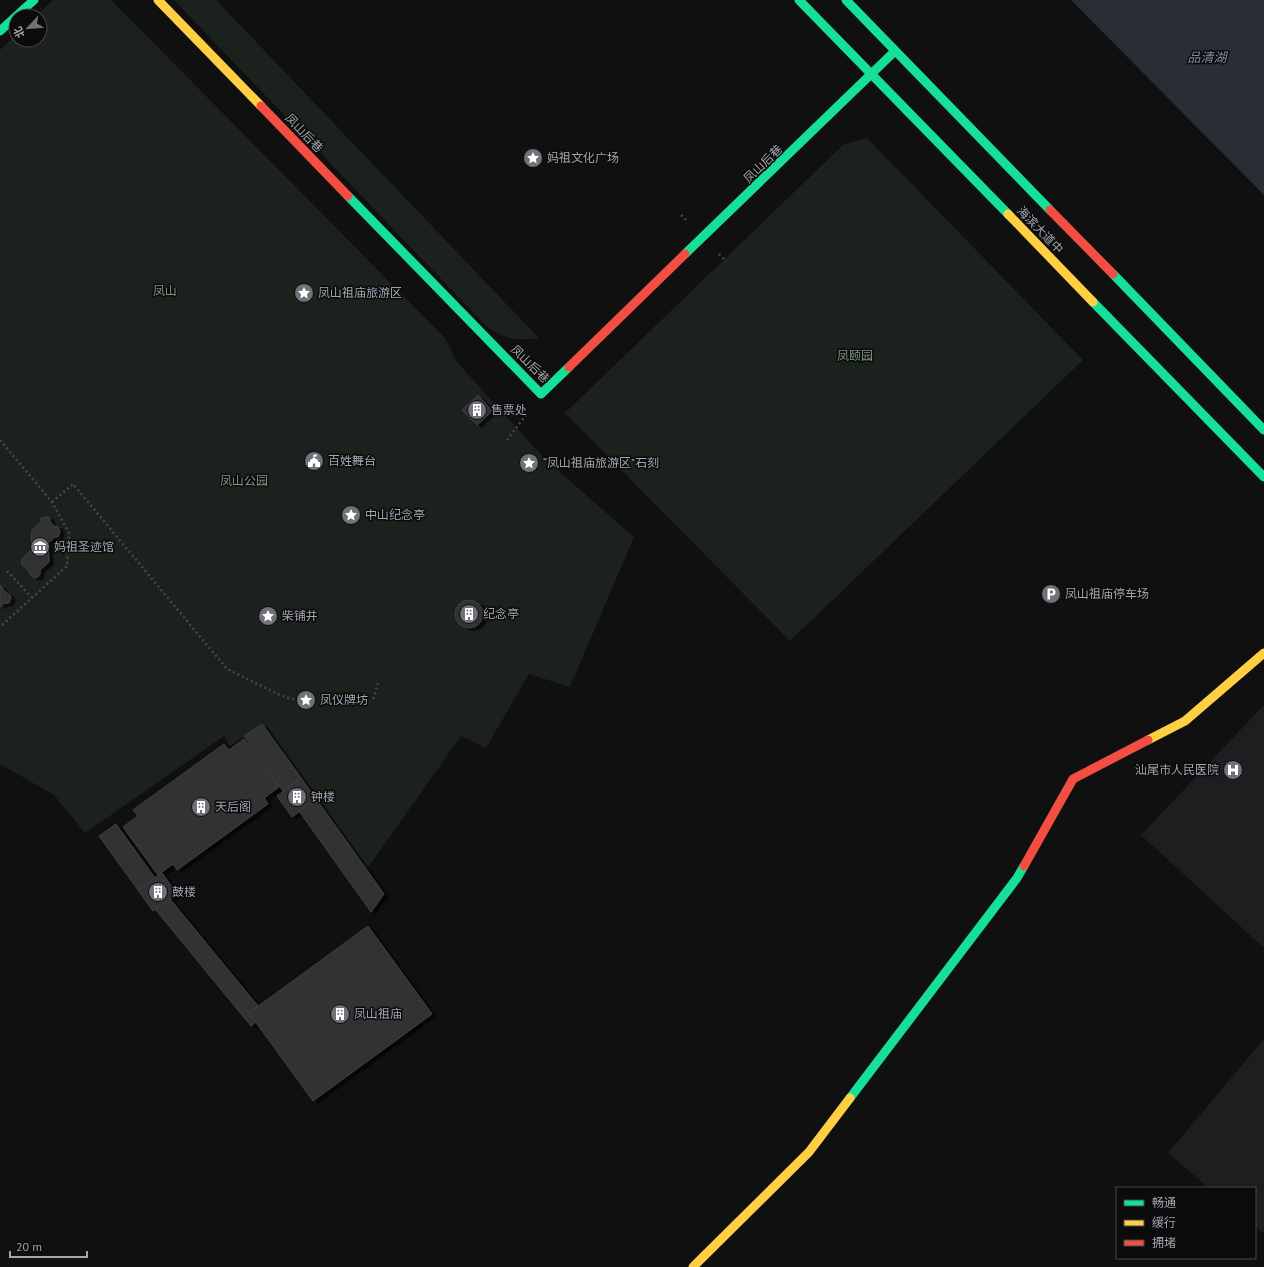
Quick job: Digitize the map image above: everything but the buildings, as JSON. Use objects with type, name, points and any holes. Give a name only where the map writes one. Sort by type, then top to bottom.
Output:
[{"type":"street","points":[[0,30],[34,0]]},
{"type":"street","name":"凤山后巷","points":[[158,0],[541,394],[872,75],[895,51]]},
{"type":"street","name":"海滨大道中","points":[[799,0],[1264,477]]},
{"type":"street","name":"海滨大道中","points":[[846,0],[1264,430]]},
{"type":"street","points":[[693,1267],[809,1152],[1016,878],[1073,779],[1185,721],[1264,653]]},
{"type":"path","points":[[507,440],[541,394]]},
{"type":"path","points":[[0,440],[52,502],[70,533],[67,566],[0,627]]},
{"type":"path","points":[[52,502],[73,484],[227,669],[282,696],[314,705]]},
{"type":"path","points":[[7,571],[32,598]]},
{"type":"path","points":[[373,699],[378,683]]},
{"type":"shaded area","name":"汕尾市人民医院","points":[[1264,705],[1264,948],[1141,835]]},
{"type":"shaded area","points":[[1264,1039],[1264,1234],[1256,1227],[1256,1187],[1208,1187],[1168,1153]]},
{"type":"green space","name":"凤山公园","points":[[53,0],[111,0],[445,338],[457,362],[544,458],[634,537],[570,687],[529,674],[486,748],[461,736],[367,869],[262,724],[230,746],[224,736],[85,833],[54,795],[0,764],[0,50],[8,42],[8,48],[48,48],[48,8],[44,8]]},
{"type":"green space","points":[[174,0],[216,0],[539,338],[518,339],[506,337],[487,327]]},
{"type":"green space","name":"凤颐园","points":[[867,138],[1083,360],[790,641],[565,413],[844,144]]},
{"type":"water","name":"品清湖","points":[[1071,0],[1264,0],[1264,195]]},
{"type":"traffic: fast","points":[[0,31],[34,0]]},
{"type":"traffic: fast","points":[[799,0],[1008,214]]},
{"type":"traffic: fast","points":[[846,0],[1050,210]]},
{"type":"traffic: fast","points":[[685,254],[895,51]]},
{"type":"traffic: fast","points":[[348,196],[541,394],[569,367]]},
{"type":"traffic: fast","points":[[1113,274],[1264,430]]},
{"type":"traffic: fast","points":[[1093,302],[1264,477]]},
{"type":"traffic: fast","points":[[850,1098],[1017,878],[1024,866]]},
{"type":"traffic: slow","points":[[158,0],[261,106]]},
{"type":"traffic: slow","points":[[1008,214],[1093,302]]},
{"type":"traffic: slow","points":[[1148,740],[1185,721],[1264,653]]},
{"type":"traffic: slow","points":[[693,1267],[809,1152],[850,1098]]},
{"type":"traffic: jam","points":[[261,106],[348,196]]},
{"type":"traffic: jam","points":[[1050,210],[1113,274]]},
{"type":"traffic: jam","points":[[569,367],[685,254]]},
{"type":"traffic: jam","points":[[1024,866],[1073,779],[1148,740]]},
{"type":"place","name":"妈祖文化广场","points":[[533,158]]},
{"type":"place","name":"凤山祖庙旅游区","points":[[304,293]]},
{"type":"place","name":"售票处","points":[[477,410]]},
{"type":"place","name":"百姓舞台","points":[[314,461]]},
{"type":"place","name":"“凤山祖庙旅游区”石刻","points":[[529,463]]},
{"type":"place","name":"中山纪念亭","points":[[351,515]]},
{"type":"place","name":"妈祖圣迹馆","points":[[40,547]]},
{"type":"place","name":"凤山祖庙停车场","points":[[1051,594]]},
{"type":"place","name":"纪念亭","points":[[469,614]]},
{"type":"place","name":"柴铺井","points":[[268,616]]},
{"type":"place","name":"凤仪牌坊","points":[[306,700]]},
{"type":"place","name":"汕尾市人民医院","points":[[1233,770]]},
{"type":"place","name":"钟楼","points":[[297,797]]},
{"type":"place","name":"天后阁","points":[[201,807]]},
{"type":"place","name":"鼓楼","points":[[158,892]]},
{"type":"place","name":"凤山祖庙","points":[[340,1014]]},
{"type":"park label","name":"凤山","points":[[165,291]]}]
